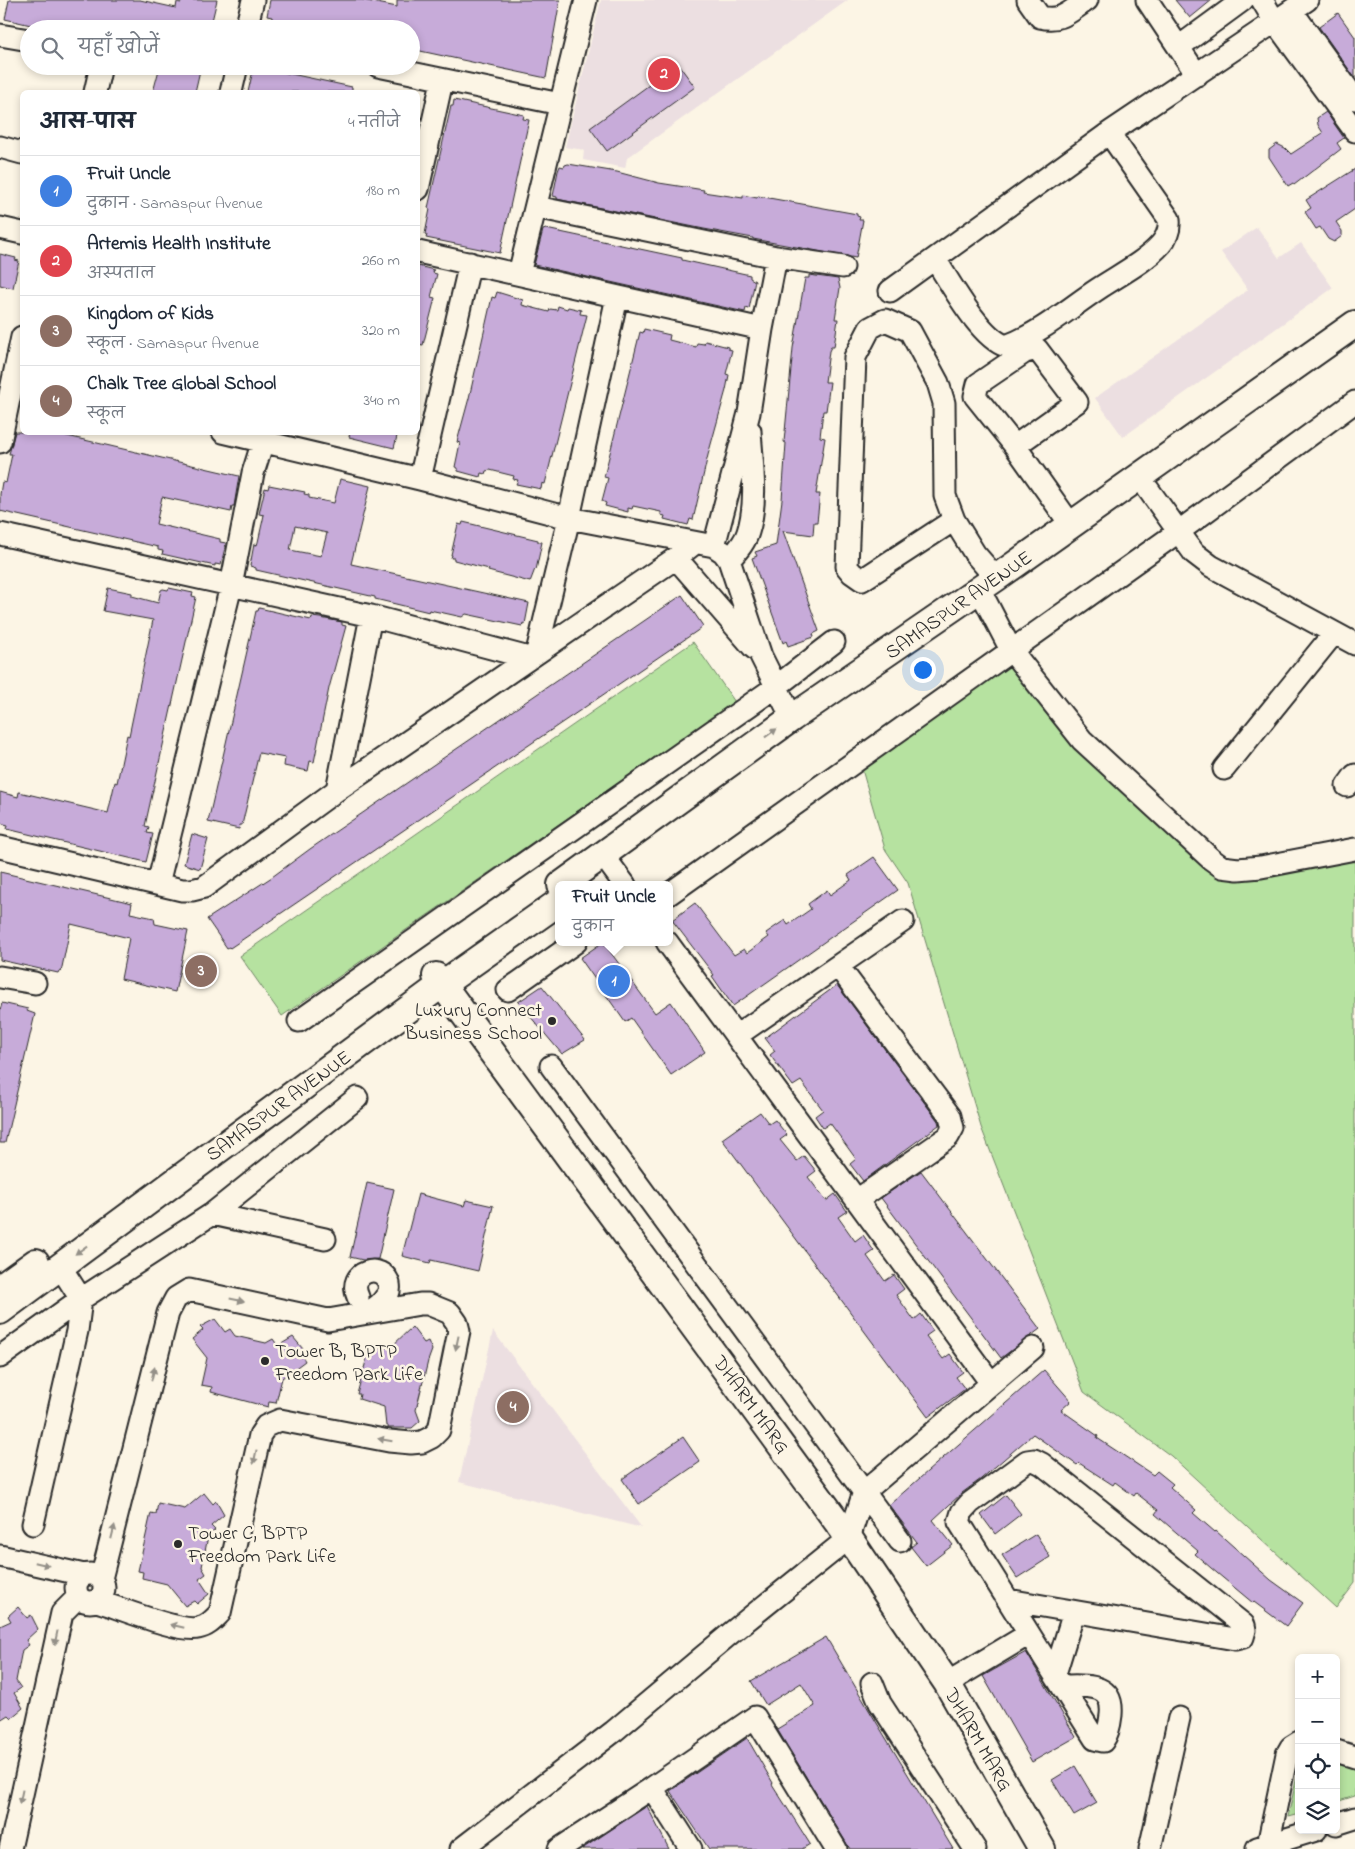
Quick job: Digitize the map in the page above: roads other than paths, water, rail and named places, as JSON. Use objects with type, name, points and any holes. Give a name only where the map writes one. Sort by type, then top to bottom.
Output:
[{"type":"main road","name":"SAMASPUR AVENUE","points":[[597,881],[618,875],[986,602],[1148,489],[1205,439],[1355,324]]},
{"type":"main road","name":"SAMASPUR AVENUE","points":[[567,881],[792,718],[1071,525],[1355,343]]},
{"type":"main road","name":"SAMASPUR AVENUE","points":[[0,1310],[555,890]]},
{"type":"main road","name":"SAMASPUR AVENUE","points":[[0,1288],[433,984],[555,905]]},
{"type":"main road","name":"DHARM MARG","points":[[433,984],[947,1684],[1042,1849]]},
{"type":"main road","name":"DHARM MARG","points":[[843,1543],[1026,1849]]},
{"type":"street","points":[[248,20],[254,0]]},
{"type":"street","points":[[519,274],[586,0]]},
{"type":"street","points":[[1028,0],[1040,17],[1049,19],[1060,18],[1087,0]]},
{"type":"street","points":[[1148,0],[1202,72]]},
{"type":"street","points":[[1158,0],[1187,42],[1202,72]]},
{"type":"street","points":[[1187,42],[1243,0]]},
{"type":"street","points":[[1262,0],[1295,7],[1355,99]]},
{"type":"street","points":[[890,291],[1109,133],[1202,72],[1295,7]]},
{"type":"street","points":[[1295,7],[1355,131]]},
{"type":"street","points":[[0,35],[20,38]]},
{"type":"street","points":[[96,90],[99,75]]},
{"type":"street","points":[[231,90],[235,75]]},
{"type":"street","points":[[416,75],[560,104]]},
{"type":"street","points":[[420,180],[442,81]]},
{"type":"street","points":[[935,259],[962,301],[987,334],[998,344],[1006,346],[1029,335],[1143,259],[1161,244],[1167,235],[1170,226],[1169,219],[1109,133]]},
{"type":"street","points":[[0,147],[20,152]]},
{"type":"street","points":[[536,207],[776,257],[843,267]]},
{"type":"street","points":[[0,228],[20,233]]},
{"type":"street","points":[[420,252],[762,329]]},
{"type":"street","points":[[776,257],[762,329],[749,413],[713,550],[761,656],[792,718]]},
{"type":"street","points":[[420,479],[470,263]]},
{"type":"street","points":[[533,655],[570,518],[617,297]]},
{"type":"street","points":[[954,520],[862,580],[847,567],[855,357],[870,328],[885,320],[910,331],[938,382],[944,404],[945,496],[954,520],[974,554],[996,578]]},
{"type":"street","points":[[0,442],[20,346]]},
{"type":"street","points":[[1015,446],[1077,402],[1036,349],[1025,352],[978,384],[974,396],[1015,446],[1071,525]]},
{"type":"street","points":[[673,891],[1178,532],[1355,402]]},
{"type":"street","points":[[0,847],[182,890],[204,887],[337,790],[676,558],[743,542],[748,532],[753,480],[749,413]]},
{"type":"street","points":[[244,435],[271,439],[570,518],[713,550]]},
{"type":"street","points":[[158,884],[231,586],[253,473],[271,439]]},
{"type":"street","points":[[1148,489],[1194,553],[1211,566],[1355,644]]},
{"type":"street","points":[[0,534],[371,616],[533,655]]},
{"type":"street","points":[[676,558],[761,656]]},
{"type":"street","points":[[986,602],[1011,650],[1082,740],[1222,867],[1238,869],[1261,867],[1355,849]]},
{"type":"street","points":[[337,790],[371,616]]},
{"type":"street","points":[[1224,769],[1334,633]]},
{"type":"street","points":[[299,1022],[777,686],[834,642]]},
{"type":"street","points":[[736,1036],[903,921]]},
{"type":"street","points":[[508,990],[570,946]]},
{"type":"street","points":[[670,946],[991,1383]]},
{"type":"street","points":[[838,966],[950,1116],[953,1128],[948,1137],[857,1200]]},
{"type":"street","points":[[0,978],[35,983]]},
{"type":"street","points":[[551,1066],[900,1541]]},
{"type":"street","points":[[0,1357],[81,1299],[212,1214],[357,1098]]},
{"type":"street","points":[[212,1214],[324,1239]]},
{"type":"street","points":[[33,1524],[77,1331],[81,1299],[60,1266]]},
{"type":"street","points":[[88,1599],[178,1627],[196,1629],[209,1624],[220,1613],[260,1435],[266,1426],[280,1420],[411,1444],[422,1442],[432,1437],[438,1430],[459,1331],[457,1323],[450,1313],[428,1304],[362,1305],[328,1320],[189,1290],[176,1298],[168,1313],[92,1577]]},
{"type":"street","points":[[462,1849],[613,1732],[731,1633],[843,1543],[864,1492],[1033,1348]]},
{"type":"street","points":[[1008,1600],[1235,1639],[1243,1637],[1245,1630],[1244,1625],[1042,1464],[1034,1460],[1026,1461],[970,1503],[962,1512],[959,1522],[1029,1634],[1059,1680],[1074,1612]]},
{"type":"street","points":[[0,1556],[92,1577],[103,1582],[104,1591],[102,1595],[88,1599],[62,1614],[10,1849]]},
{"type":"street","points":[[947,1684],[1029,1634]]},
{"type":"street","points":[[872,1683],[880,1703],[975,1849]]},
{"type":"street","points":[[559,1849],[652,1788],[755,1716],[836,1849]]},
{"type":"street","points":[[1150,1849],[1179,1718]]},
{"type":"street","points":[[1262,1847],[1287,1754],[1291,1747],[1296,1744]]},
{"type":"street","points":[[1340,1752],[1355,1757]]},
{"type":"street","points":[[652,1788],[691,1849]]},
{"type":"street","points":[[1340,1823],[1355,1818]]},
{"type":"street","points":[[1262,1847],[1303,1834]]},
{"type":"place","name":"Artemis Health Institute","points":[[664,74]]},
{"type":"place","name":"Kingdom of Kids","points":[[201,971]]},
{"type":"place","name":"Fruit Uncle","points":[[614,981]]},
{"type":"place","name":"Luxury Connect Business School","points":[[552,1021]]},
{"type":"place","name":"Tower B, BPTP Freedom Park Life","points":[[265,1361]]},
{"type":"place","name":"Chalk Tree Global School","points":[[513,1407]]},
{"type":"place","name":"Tower C, BPTP Freedom Park Life","points":[[178,1544]]}]
